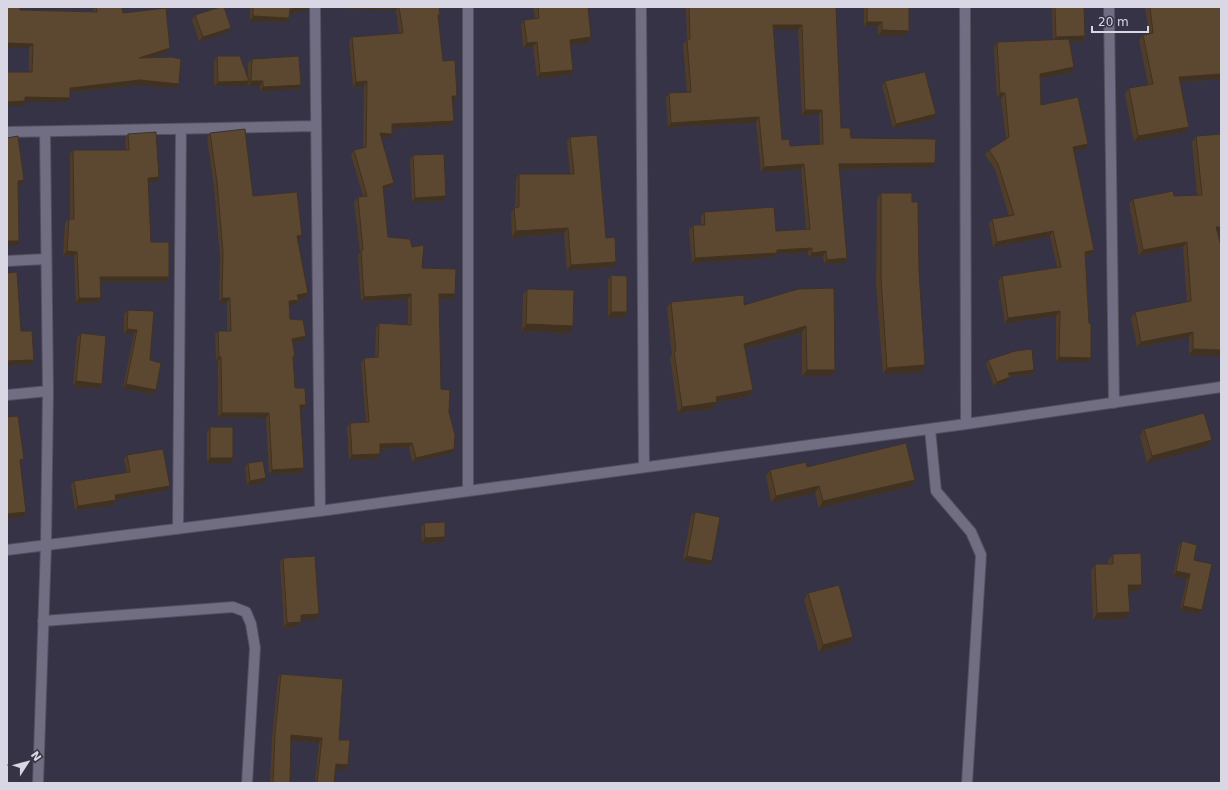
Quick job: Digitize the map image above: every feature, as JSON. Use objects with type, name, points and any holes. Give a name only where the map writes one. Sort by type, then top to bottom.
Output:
[{"type":"street","points":[[315,7],[320,511]]},
{"type":"street","points":[[468,7],[468,491]]},
{"type":"street","points":[[641,7],[644,466]]},
{"type":"street","points":[[965,7],[966,424]]},
{"type":"street","points":[[1109,7],[1114,403]]},
{"type":"street","points":[[7,132],[316,126]]},
{"type":"street","points":[[178,529],[181,129]]},
{"type":"street","points":[[38,783],[46,545],[48,391],[45,132]]},
{"type":"street","points":[[7,261],[46,259]]},
{"type":"street","points":[[7,550],[320,511],[644,466],[930,429],[1221,387]]},
{"type":"street","points":[[7,395],[48,391]]},
{"type":"street","points":[[930,429],[936,491],[971,532],[981,555],[967,783]]},
{"type":"street","points":[[43,621],[232,607],[246,612],[251,624],[255,648],[247,783]]},
{"type":"building","points":[[7,7],[20,7],[20,10],[97,12],[96,7],[122,7],[123,13],[166,8],[170,48],[139,58],[172,57],[181,59],[179,84],[140,80],[70,88],[70,98],[25,97],[25,101],[7,102],[7,72],[32,72],[33,44],[7,43]]},
{"type":"building","points":[[224,7],[231,28],[203,37],[195,15]]},
{"type":"building","points":[[253,7],[309,7],[290,9],[289,18],[253,16]]},
{"type":"building","points":[[399,7],[439,7],[440,15],[438,15],[443,61],[455,60],[457,96],[452,96],[454,121],[392,124],[392,134],[380,133],[394,183],[383,186],[388,237],[410,239],[412,247],[424,245],[422,268],[456,269],[455,294],[439,294],[441,389],[450,390],[449,412],[455,435],[454,449],[416,458],[412,443],[380,444],[380,454],[352,455],[350,423],[369,422],[364,358],[378,357],[379,323],[411,325],[411,294],[364,297],[361,250],[363,250],[358,197],[367,196],[354,150],[366,147],[367,81],[356,82],[352,37],[403,33]]},
{"type":"building","points":[[538,7],[588,7],[591,37],[570,40],[573,70],[540,73],[537,42],[527,43],[524,20],[539,18]]},
{"type":"building","points":[[689,7],[836,7],[841,128],[850,128],[851,138],[936,139],[935,163],[839,164],[847,258],[827,260],[826,251],[812,253],[812,248],[777,250],[777,253],[695,258],[693,225],[705,225],[704,212],[774,207],[776,231],[810,229],[804,164],[764,167],[759,117],[671,123],[669,93],[691,92],[687,40],[690,39]],"holes":[[[773,25],[802,25],[805,110],[822,110],[823,144],[790,146],[789,139],[782,140]]]},
{"type":"building","points":[[867,7],[909,7],[909,31],[882,30],[882,22],[867,22]]},
{"type":"building","points":[[1055,7],[1084,7],[1085,36],[1056,37]]},
{"type":"building","points":[[1150,7],[1221,7],[1221,74],[1179,77],[1189,127],[1138,136],[1129,88],[1153,84],[1143,35],[1153,33]]},
{"type":"building","points":[[1069,39],[1074,67],[1040,74],[1041,105],[1078,97],[1088,144],[1073,147],[1094,250],[1085,252],[1089,323],[1091,324],[1091,358],[1059,357],[1060,311],[1008,318],[1002,276],[1061,267],[1053,231],[997,242],[992,219],[1014,215],[998,164],[989,150],[1009,137],[1005,93],[1000,93],[997,42]]},
{"type":"building","points":[[217,56],[240,56],[249,81],[218,82]]},
{"type":"building","points":[[299,56],[301,85],[263,87],[263,81],[251,81],[252,59]]},
{"type":"building","points":[[925,72],[936,114],[896,124],[885,81]]},
{"type":"building","points":[[245,129],[253,196],[297,192],[302,235],[297,236],[308,293],[297,295],[299,300],[289,301],[290,319],[303,320],[306,336],[292,339],[295,356],[293,356],[295,388],[305,388],[306,405],[300,405],[304,468],[272,470],[269,413],[222,413],[221,357],[219,357],[218,331],[231,331],[230,298],[222,298],[223,252],[217,182],[210,133]]},
{"type":"building","points":[[156,132],[159,177],[148,178],[151,242],[169,242],[169,277],[100,277],[101,298],[79,298],[77,252],[67,251],[69,219],[74,219],[73,150],[129,150],[128,134]]},
{"type":"building","points":[[1221,134],[1221,227],[1216,227],[1221,246],[1221,350],[1193,349],[1193,332],[1141,342],[1135,312],[1191,301],[1187,242],[1143,250],[1133,199],[1173,191],[1174,196],[1202,195],[1196,136]]},
{"type":"building","points":[[597,135],[606,238],[615,237],[616,262],[571,265],[568,228],[516,231],[514,208],[519,207],[519,174],[574,174],[570,137]]},
{"type":"building","points":[[18,136],[24,180],[18,181],[19,241],[7,241],[7,138]]},
{"type":"building","points":[[444,154],[446,196],[415,198],[413,155]]},
{"type":"building","points":[[881,193],[912,193],[912,202],[918,202],[919,271],[925,365],[887,368],[881,279]]},
{"type":"building","points":[[17,272],[21,331],[32,331],[34,360],[7,361],[7,273]]},
{"type":"building","points":[[611,275],[627,276],[627,312],[611,312]]},
{"type":"building","points":[[834,288],[835,370],[807,370],[806,326],[744,344],[753,390],[716,397],[717,402],[682,407],[674,351],[676,351],[671,302],[744,295],[744,305],[798,289]]},
{"type":"building","points":[[527,289],[574,290],[573,326],[526,324]]},
{"type":"building","points":[[128,310],[154,311],[150,360],[161,363],[156,390],[126,384],[137,330],[127,329]]},
{"type":"building","points":[[81,333],[106,336],[102,384],[76,381]]},
{"type":"building","points":[[1032,349],[1034,370],[1008,373],[1010,377],[997,382],[988,360],[1015,351]]},
{"type":"building","points":[[1204,413],[1212,440],[1152,456],[1144,429]]},
{"type":"building","points":[[18,416],[24,459],[20,460],[26,512],[7,514],[7,417]]},
{"type":"building","points":[[210,427],[233,427],[233,458],[210,458]]},
{"type":"building","points":[[906,443],[915,480],[823,501],[819,486],[776,496],[770,470],[806,462],[807,467]]},
{"type":"building","points":[[163,449],[170,486],[115,495],[116,500],[78,506],[74,481],[130,472],[127,455]]},
{"type":"building","points":[[263,461],[266,478],[250,481],[248,463]]},
{"type":"building","points":[[695,512],[720,517],[712,561],[687,556]]},
{"type":"building","points":[[445,522],[445,537],[425,538],[424,523]]},
{"type":"building","points":[[1182,541],[1197,545],[1194,560],[1212,564],[1202,610],[1183,606],[1190,574],[1176,571]]},
{"type":"building","points":[[1141,553],[1142,585],[1128,585],[1130,612],[1097,613],[1095,564],[1113,564],[1113,554]]},
{"type":"building","points":[[315,556],[319,614],[301,615],[301,622],[287,623],[283,558]]},
{"type":"building","points":[[839,585],[853,637],[823,645],[808,593]]},
{"type":"building","points":[[281,674],[343,679],[339,740],[350,740],[348,765],[336,764],[334,783],[317,783],[322,738],[291,735],[290,783],[273,783],[275,733]]}]
